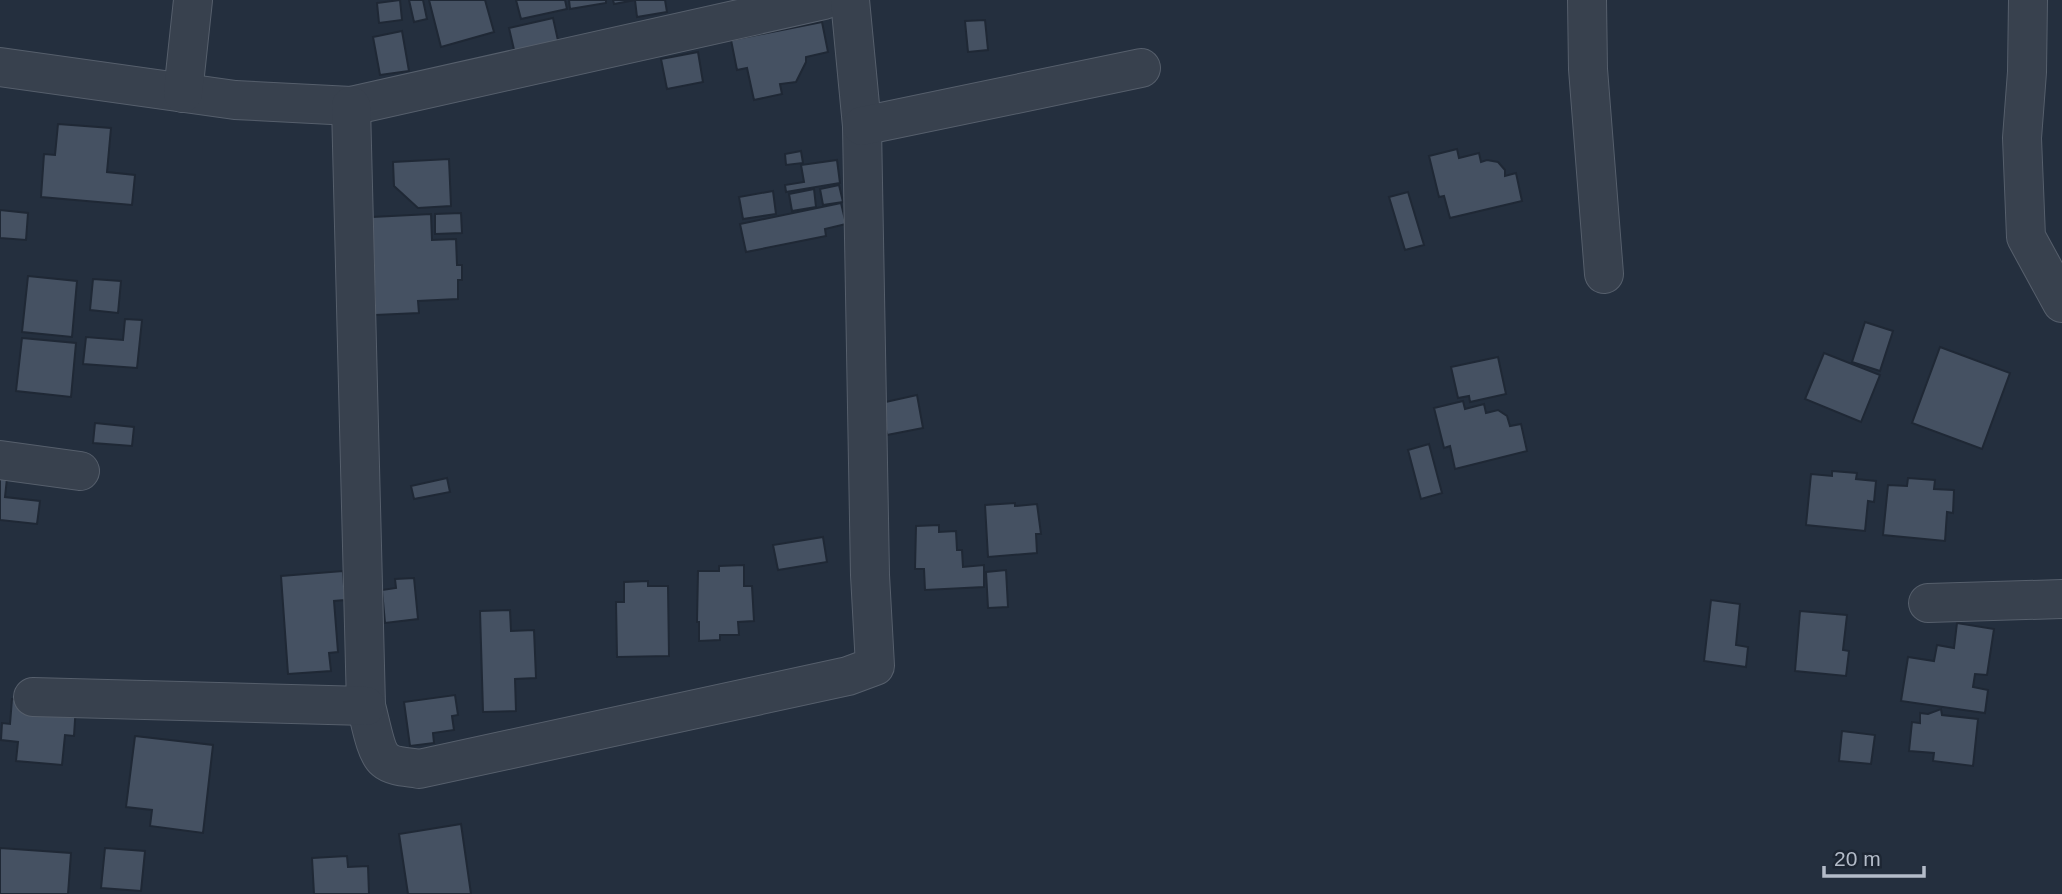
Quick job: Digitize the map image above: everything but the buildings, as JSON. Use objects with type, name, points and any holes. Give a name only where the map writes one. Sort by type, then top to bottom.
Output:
[{"type":"street","points":[[183,93],[194,0]]},
{"type":"street","points":[[0,67],[235,100],[351,106],[824,0]]},
{"type":"street","points":[[351,106],[366,706],[378,747],[385,760],[419,769],[848,676],[875,666],[870,575],[862,126],[850,0]]},
{"type":"street","points":[[1587,0],[1588,69],[1604,274]]},
{"type":"street","points":[[2028,0],[2027,72],[2022,138],[2026,237],[2062,303]]},
{"type":"street","points":[[862,126],[1141,68]]},
{"type":"street","points":[[0,460],[80,471]]},
{"type":"street","points":[[1928,603],[2062,599]]},
{"type":"street","points":[[33,697],[366,706]]}]
